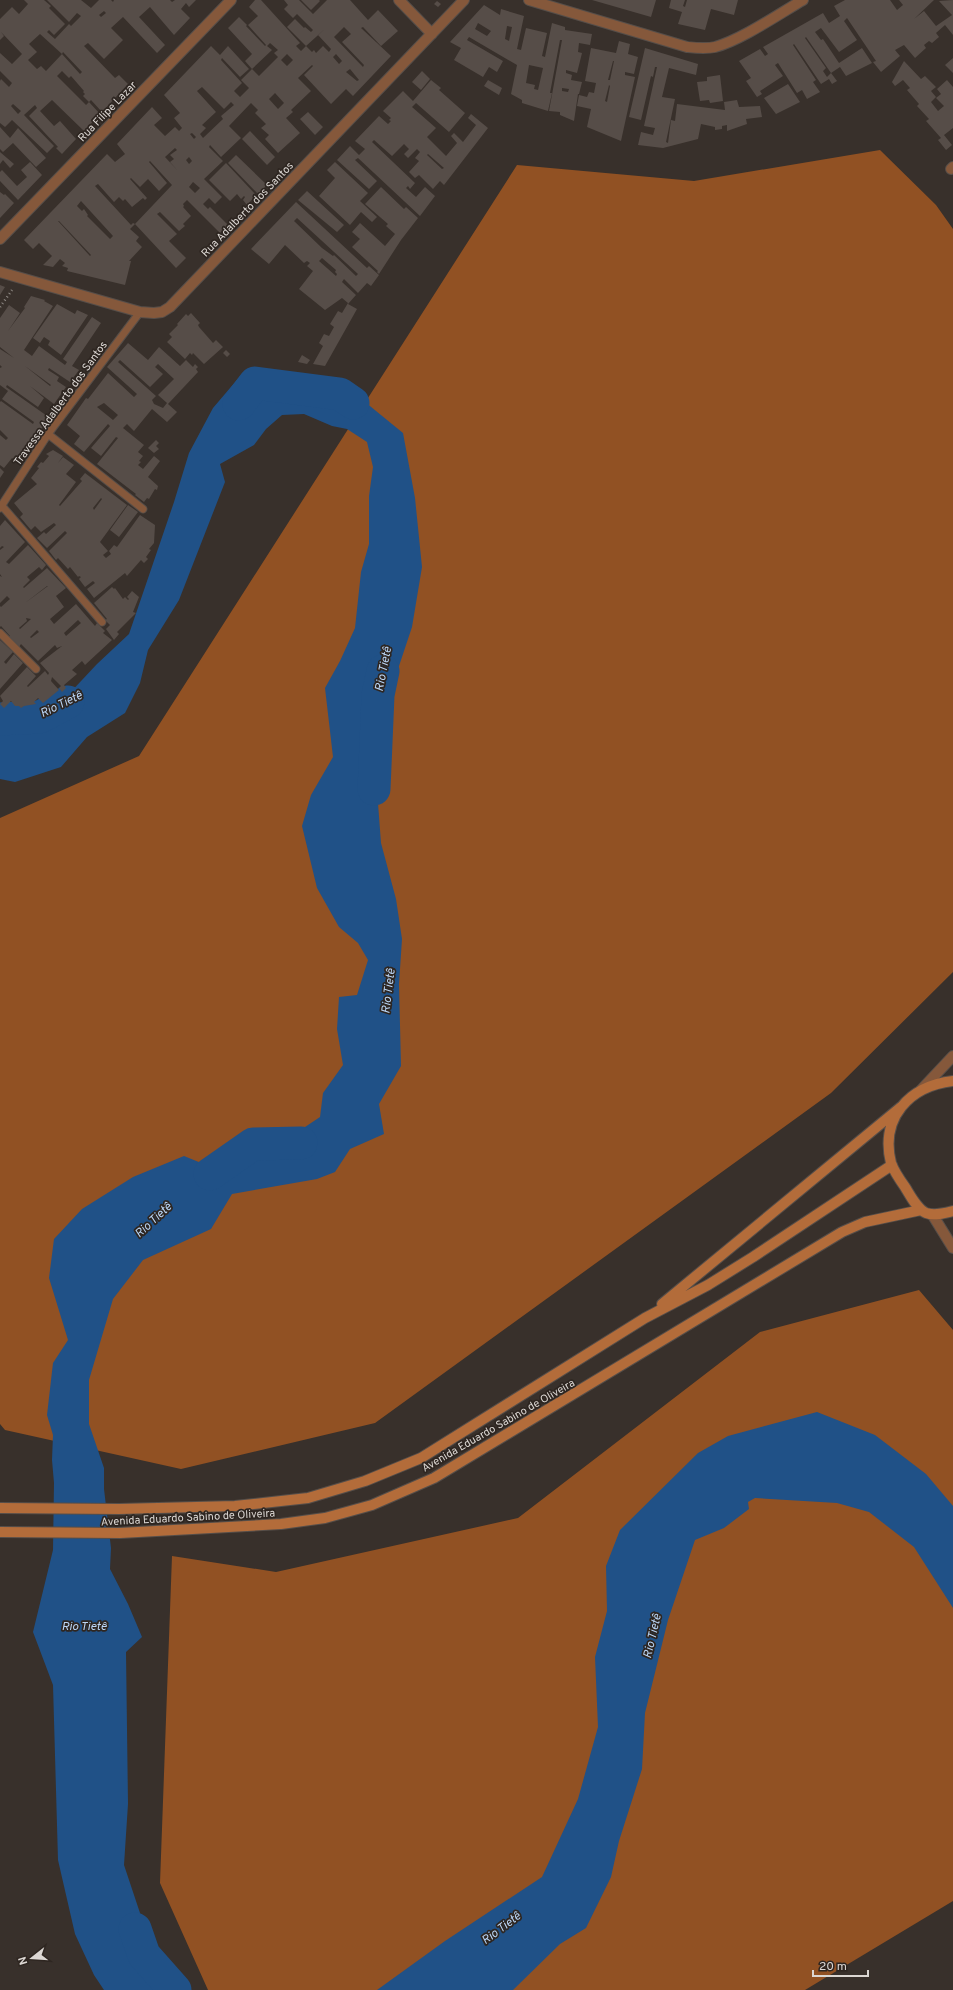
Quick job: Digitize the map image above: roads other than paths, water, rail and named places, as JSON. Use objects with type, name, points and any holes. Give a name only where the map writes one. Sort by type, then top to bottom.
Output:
[{"type":"main road","points":[[645,1318],[920,1090],[936,1083],[953,1081]]},
{"type":"main road","points":[[901,1107],[890,1132],[888,1145],[892,1165],[921,1210],[932,1214],[953,1211]]},
{"type":"main road","points":[[645,1318],[708,1285],[892,1165]]},
{"type":"main road","name":"Avenida Eduardo Sabino de Oliveira","points":[[0,1532],[120,1533],[281,1524],[325,1518],[372,1505],[434,1478],[842,1232],[865,1222],[921,1210]]},
{"type":"main road","name":"Avenida Eduardo Sabino de Oliveira","points":[[0,1508],[119,1509],[235,1506],[308,1498],[365,1481],[421,1458],[645,1318]]},
{"type":"street","points":[[399,0],[432,34]]},
{"type":"street","name":"Rua Adalberto dos Santos","points":[[0,272],[140,312],[162,312],[170,306],[464,0]]},
{"type":"street","points":[[530,0],[688,47],[700,48],[715,47],[734,40],[803,0]]},
{"type":"street","name":"Rua Filipe Lazar","points":[[0,239],[225,2]]},
{"type":"street","points":[[920,1090],[953,1056]]},
{"type":"street","points":[[932,1214],[939,1229],[953,1248]]},
{"type":"lane","name":"Travessa Adalberto dos Santos","points":[[1,507],[48,434],[140,312]]},
{"type":"lane","points":[[48,434],[144,509]]},
{"type":"lane","points":[[1,507],[102,622]]},
{"type":"lane","points":[[0,634],[36,669]]},
{"type":"water","name":"Rio Tietê","points":[[242,374],[263,384],[309,391],[332,384],[365,402],[403,433],[415,498],[422,567],[412,627],[392,687],[369,730],[379,752],[377,790],[381,843],[396,899],[402,939],[399,984],[401,1066],[379,1104],[384,1134],[350,1149],[335,1172],[317,1179],[232,1194],[211,1229],[143,1260],[113,1299],[89,1380],[89,1424],[104,1468],[104,1489],[111,1548],[110,1569],[128,1604],[142,1637],[126,1652],[128,1804],[124,1865],[144,1925],[157,1973],[179,1990],[104,1990],[94,1975],[75,1934],[58,1860],[53,1685],[33,1632],[53,1550],[53,1435],[47,1415],[53,1363],[68,1340],[49,1278],[54,1239],[82,1209],[133,1177],[184,1156],[216,1169],[236,1154],[274,1134],[299,1131],[320,1117],[323,1093],[343,1065],[337,1029],[339,997],[357,995],[368,960],[358,943],[339,927],[317,888],[302,826],[311,795],[333,757],[325,688],[340,661],[355,628],[361,572],[369,544],[369,496],[373,467],[367,442],[347,429],[332,426],[304,414],[282,415],[266,429],[254,445],[220,464],[225,482],[179,600],[148,650],[140,683],[125,713],[87,737],[61,767],[15,782],[0,779],[0,725],[28,717],[67,696],[97,664],[129,634],[189,453],[213,408]]},
{"type":"water","name":"Rio Tietê","points":[[817,1412],[875,1435],[926,1474],[953,1506],[953,1608],[914,1547],[869,1512],[837,1503],[755,1498],[748,1502],[749,1509],[724,1528],[695,1540],[668,1620],[645,1713],[642,1769],[619,1841],[611,1877],[586,1928],[560,1944],[513,1990],[377,1990],[445,1941],[542,1877],[578,1799],[598,1727],[595,1657],[607,1611],[606,1566],[620,1530],[698,1453],[728,1436]]},
{"type":"waterway","name":"Rio Tietê","points":[[239,404],[255,383],[340,394],[353,403]]},
{"type":"waterway","name":"Rio Tietê","points":[[374,789],[378,695],[383,671]]},
{"type":"waterway","name":"Rio Tietê","points":[[0,719],[40,717],[68,702]]},
{"type":"waterway","name":"Rio Tietê","points":[[210,1174],[253,1144],[301,1143]]},
{"type":"waterway","name":"Rio Tietê","points":[[135,1929],[144,1955],[175,1990]]}]
